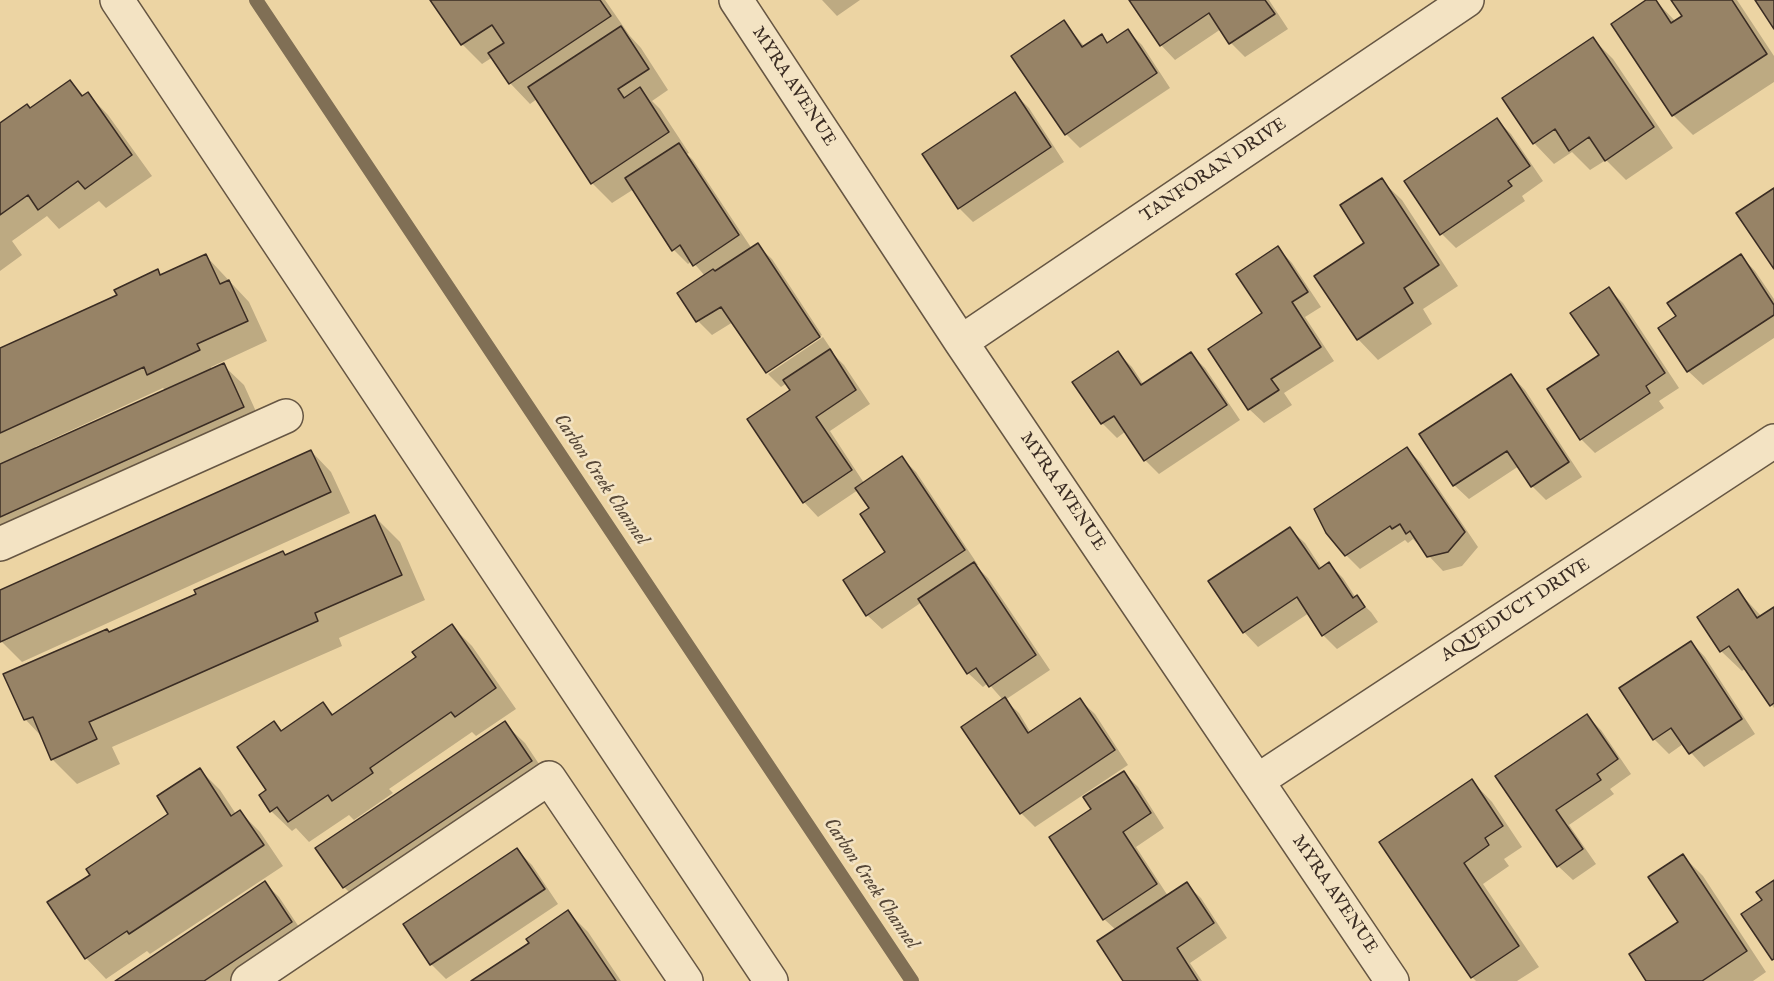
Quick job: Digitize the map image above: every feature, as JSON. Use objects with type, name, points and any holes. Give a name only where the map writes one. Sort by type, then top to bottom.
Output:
[{"type":"street","points":[[117,0],[771,981]]},
{"type":"street","name":"MYRA AVENUE","points":[[736,0],[961,342],[1392,981]]},
{"type":"street","name":"TANFORAN DRIVE","points":[[961,342],[1467,0]]},
{"type":"street","points":[[0,544],[286,416]]},
{"type":"street","name":"AQUEDUCT DRIVE","points":[[1257,781],[1774,441]]},
{"type":"street","points":[[248,981],[549,778],[686,981]]},
{"type":"building","points":[[430,0],[600,0],[611,16],[509,84],[488,53],[504,43],[492,25],[461,45]]},
{"type":"building","points":[[1129,0],[1265,0],[1275,14],[1229,44],[1209,13],[1160,46]]},
{"type":"building","points":[[1646,0],[1656,0],[1671,23],[1682,16],[1671,0],[1732,0],[1767,54],[1672,116],[1611,24]]},
{"type":"building","points":[[1755,0],[1774,0],[1774,29]]},
{"type":"building","points":[[1064,20],[1082,47],[1102,34],[1107,43],[1128,29],[1157,73],[1065,135],[1011,56]]},
{"type":"building","points":[[621,26],[649,69],[618,89],[624,98],[640,87],[669,132],[591,184],[528,87]]},
{"type":"building","points":[[1593,37],[1654,127],[1605,161],[1589,137],[1569,151],[1555,129],[1533,144],[1502,98]]},
{"type":"building","points":[[70,80],[82,96],[88,92],[132,155],[85,189],[78,181],[38,210],[28,195],[0,215],[0,123],[27,104],[30,108]]},
{"type":"building","points":[[1015,92],[1051,147],[958,209],[922,154]]},
{"type":"building","points":[[1497,118],[1530,166],[1508,181],[1512,186],[1440,235],[1404,181]]},
{"type":"building","points":[[679,143],[739,235],[693,266],[680,245],[672,251],[625,178]]},
{"type":"building","points":[[1382,178],[1439,265],[1404,288],[1413,303],[1357,340],[1314,276],[1364,243],[1340,205]]},
{"type":"building","points":[[1774,188],[1774,269],[1736,213]]},
{"type":"building","points":[[758,243],[820,337],[766,373],[721,307],[696,322],[677,293]]},
{"type":"building","points":[[1278,246],[1308,292],[1292,302],[1321,347],[1271,379],[1279,390],[1248,410],[1208,349],[1262,313],[1236,274]]},
{"type":"building","points":[[206,254],[220,284],[229,280],[248,321],[197,344],[200,350],[147,375],[144,367],[0,433],[0,348],[117,295],[114,290],[158,269],[160,275]]},
{"type":"building","points":[[1741,254],[1774,305],[1774,315],[1687,372],[1658,328],[1676,316],[1667,303]]},
{"type":"building","points":[[1609,287],[1665,373],[1646,386],[1650,393],[1580,440],[1547,389],[1599,355],[1570,313]]},
{"type":"building","points":[[830,349],[856,390],[816,417],[852,470],[803,503],[747,419],[790,390],[783,380]]},
{"type":"building","points":[[1118,351],[1141,385],[1191,352],[1227,405],[1144,461],[1114,416],[1101,424],[1072,382]]},
{"type":"building","points":[[224,363],[244,407],[0,517],[0,464]]},
{"type":"building","points":[[1511,374],[1569,462],[1531,487],[1507,451],[1453,486],[1419,434]]},
{"type":"building","points":[[1407,447],[1465,532],[1448,552],[1427,557],[1410,531],[1406,534],[1400,524],[1392,529],[1390,526],[1345,556],[1326,533],[1314,509]]},
{"type":"building","points":[[311,450],[331,492],[0,642],[0,590]]},
{"type":"building","points":[[902,456],[965,550],[866,616],[843,580],[885,552],[860,514],[869,508],[855,488]]},
{"type":"building","points":[[375,515],[402,575],[315,613],[318,621],[89,722],[97,739],[51,760],[33,717],[24,720],[3,674],[196,594],[194,590],[283,551],[285,555]]},
{"type":"building","points":[[1290,527],[1319,569],[1329,562],[1353,598],[1357,595],[1365,607],[1322,636],[1297,597],[1243,633],[1208,581]]},
{"type":"building","points":[[974,562],[1036,655],[989,687],[976,668],[967,674],[918,599]]},
{"type":"building","points":[[1738,589],[1757,618],[1774,607],[1774,703],[1770,706],[1729,646],[1720,652],[1697,617]]},
{"type":"building","points":[[452,624],[496,688],[455,717],[451,712],[370,768],[373,773],[332,801],[328,795],[288,822],[277,807],[270,812],[259,795],[266,790],[237,747],[274,721],[281,731],[323,702],[332,715],[416,657],[412,652]]},
{"type":"building","points":[[1691,641],[1742,719],[1689,754],[1671,728],[1653,740],[1619,688]]},
{"type":"building","points":[[1005,697],[1028,733],[1080,698],[1115,750],[1020,814],[961,727]]},
{"type":"building","points":[[1587,714],[1618,759],[1597,774],[1601,780],[1556,810],[1583,849],[1557,867],[1495,776]]},
{"type":"building","points":[[505,721],[532,761],[343,888],[315,848]]},
{"type":"building","points":[[200,768],[231,816],[240,810],[264,845],[129,934],[127,931],[85,959],[47,902],[90,875],[86,869],[168,814],[157,796]]},
{"type":"building","points":[[1124,771],[1151,813],[1123,832],[1157,884],[1103,920],[1049,837],[1091,809],[1083,797]]},
{"type":"building","points":[[1472,779],[1503,826],[1485,838],[1489,845],[1464,863],[1519,946],[1471,978],[1379,842]]},
{"type":"building","points":[[517,848],[545,889],[430,965],[403,924]]},
{"type":"building","points":[[1683,854],[1747,951],[1702,981],[1646,981],[1629,954],[1678,922],[1648,877]]},
{"type":"building","points":[[1774,880],[1774,959],[1772,960],[1741,914],[1762,900],[1756,892]]},
{"type":"building","points":[[265,881],[292,922],[204,981],[115,981]]},
{"type":"building","points":[[1187,882],[1214,923],[1177,948],[1198,981],[1123,981],[1097,941]]},
{"type":"building","points":[[568,910],[616,981],[471,981],[529,943],[526,939]]},
{"type":"waterway","name":"Carbon Creek Channel","points":[[256,0],[912,981]]}]
